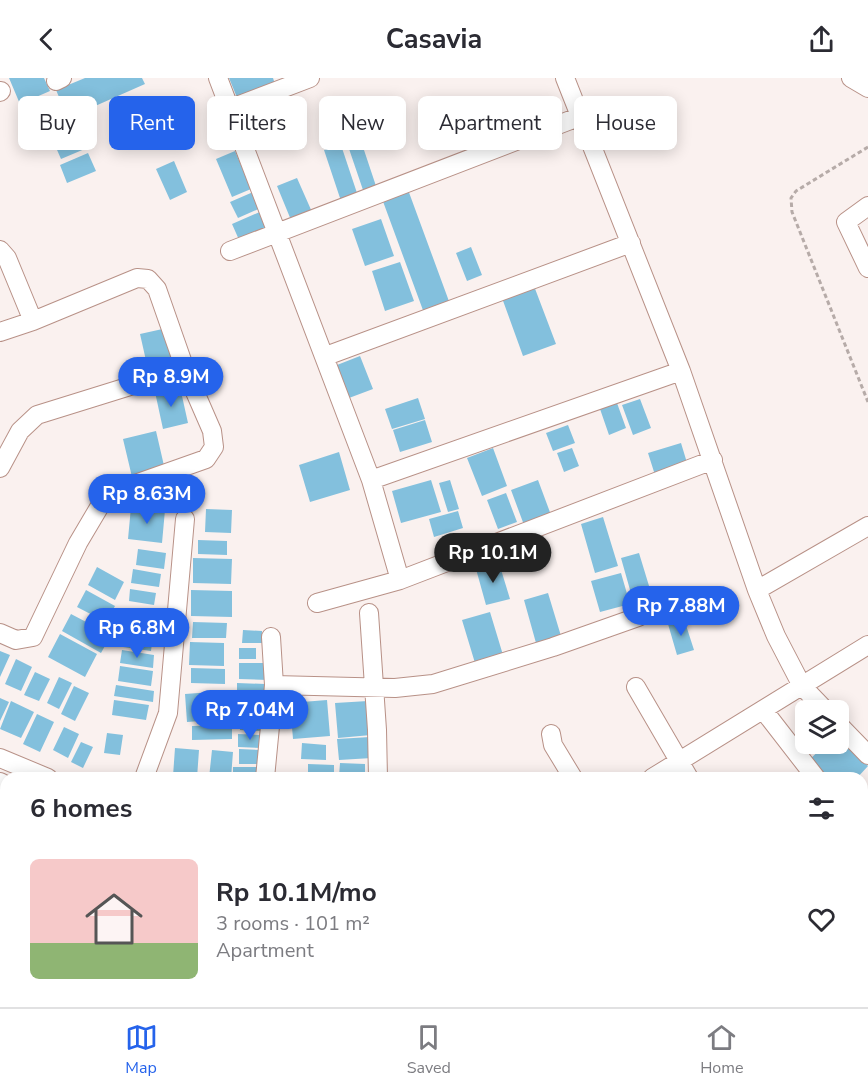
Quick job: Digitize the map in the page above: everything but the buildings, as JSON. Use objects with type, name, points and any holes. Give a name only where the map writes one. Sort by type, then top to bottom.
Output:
[{"type":"street","points":[[218,78],[224,96]]},
{"type":"street","points":[[262,96],[310,78]]},
{"type":"street","points":[[564,78],[574,100]]},
{"type":"street","points":[[851,78],[868,88]]},
{"type":"street","points":[[230,251],[574,119]]},
{"type":"street","points":[[244,150],[326,356],[371,480],[399,580]]},
{"type":"street","points":[[594,150],[681,370],[757,590],[802,686],[815,700]]},
{"type":"street","points":[[868,206],[846,222],[868,268]]},
{"type":"street","points":[[326,356],[631,243]]},
{"type":"street","points":[[0,250],[7,258],[33,321]]},
{"type":"street","points":[[0,332],[137,279],[148,279],[157,289],[185,369],[212,430],[214,447],[206,459],[107,494],[78,543],[33,637],[16,640],[0,633]]},
{"type":"street","points":[[0,468],[20,431],[38,415],[185,369]]},
{"type":"street","points":[[371,480],[681,370]]},
{"type":"street","points":[[317,603],[399,580],[713,460]]},
{"type":"street","points":[[146,772],[168,713],[185,519]]},
{"type":"street","points":[[757,590],[868,526]]},
{"type":"street","points":[[274,686],[374,688],[433,684],[519,659],[638,617],[673,598]]},
{"type":"street","points":[[369,613],[378,772]]},
{"type":"street","points":[[266,772],[274,686],[271,637]]},
{"type":"street","points":[[662,772],[868,645]]},
{"type":"street","points":[[636,687],[685,772]]},
{"type":"street","points":[[764,711],[811,772]]},
{"type":"street","points":[[551,735],[553,745],[569,772]]},
{"type":"street","points":[[849,735],[868,755]]},
{"type":"street","points":[[0,759],[33,772]]},
{"type":"path","points":[[868,147],[827,174],[800,188],[793,194],[791,202],[792,212],[868,402]]}]
